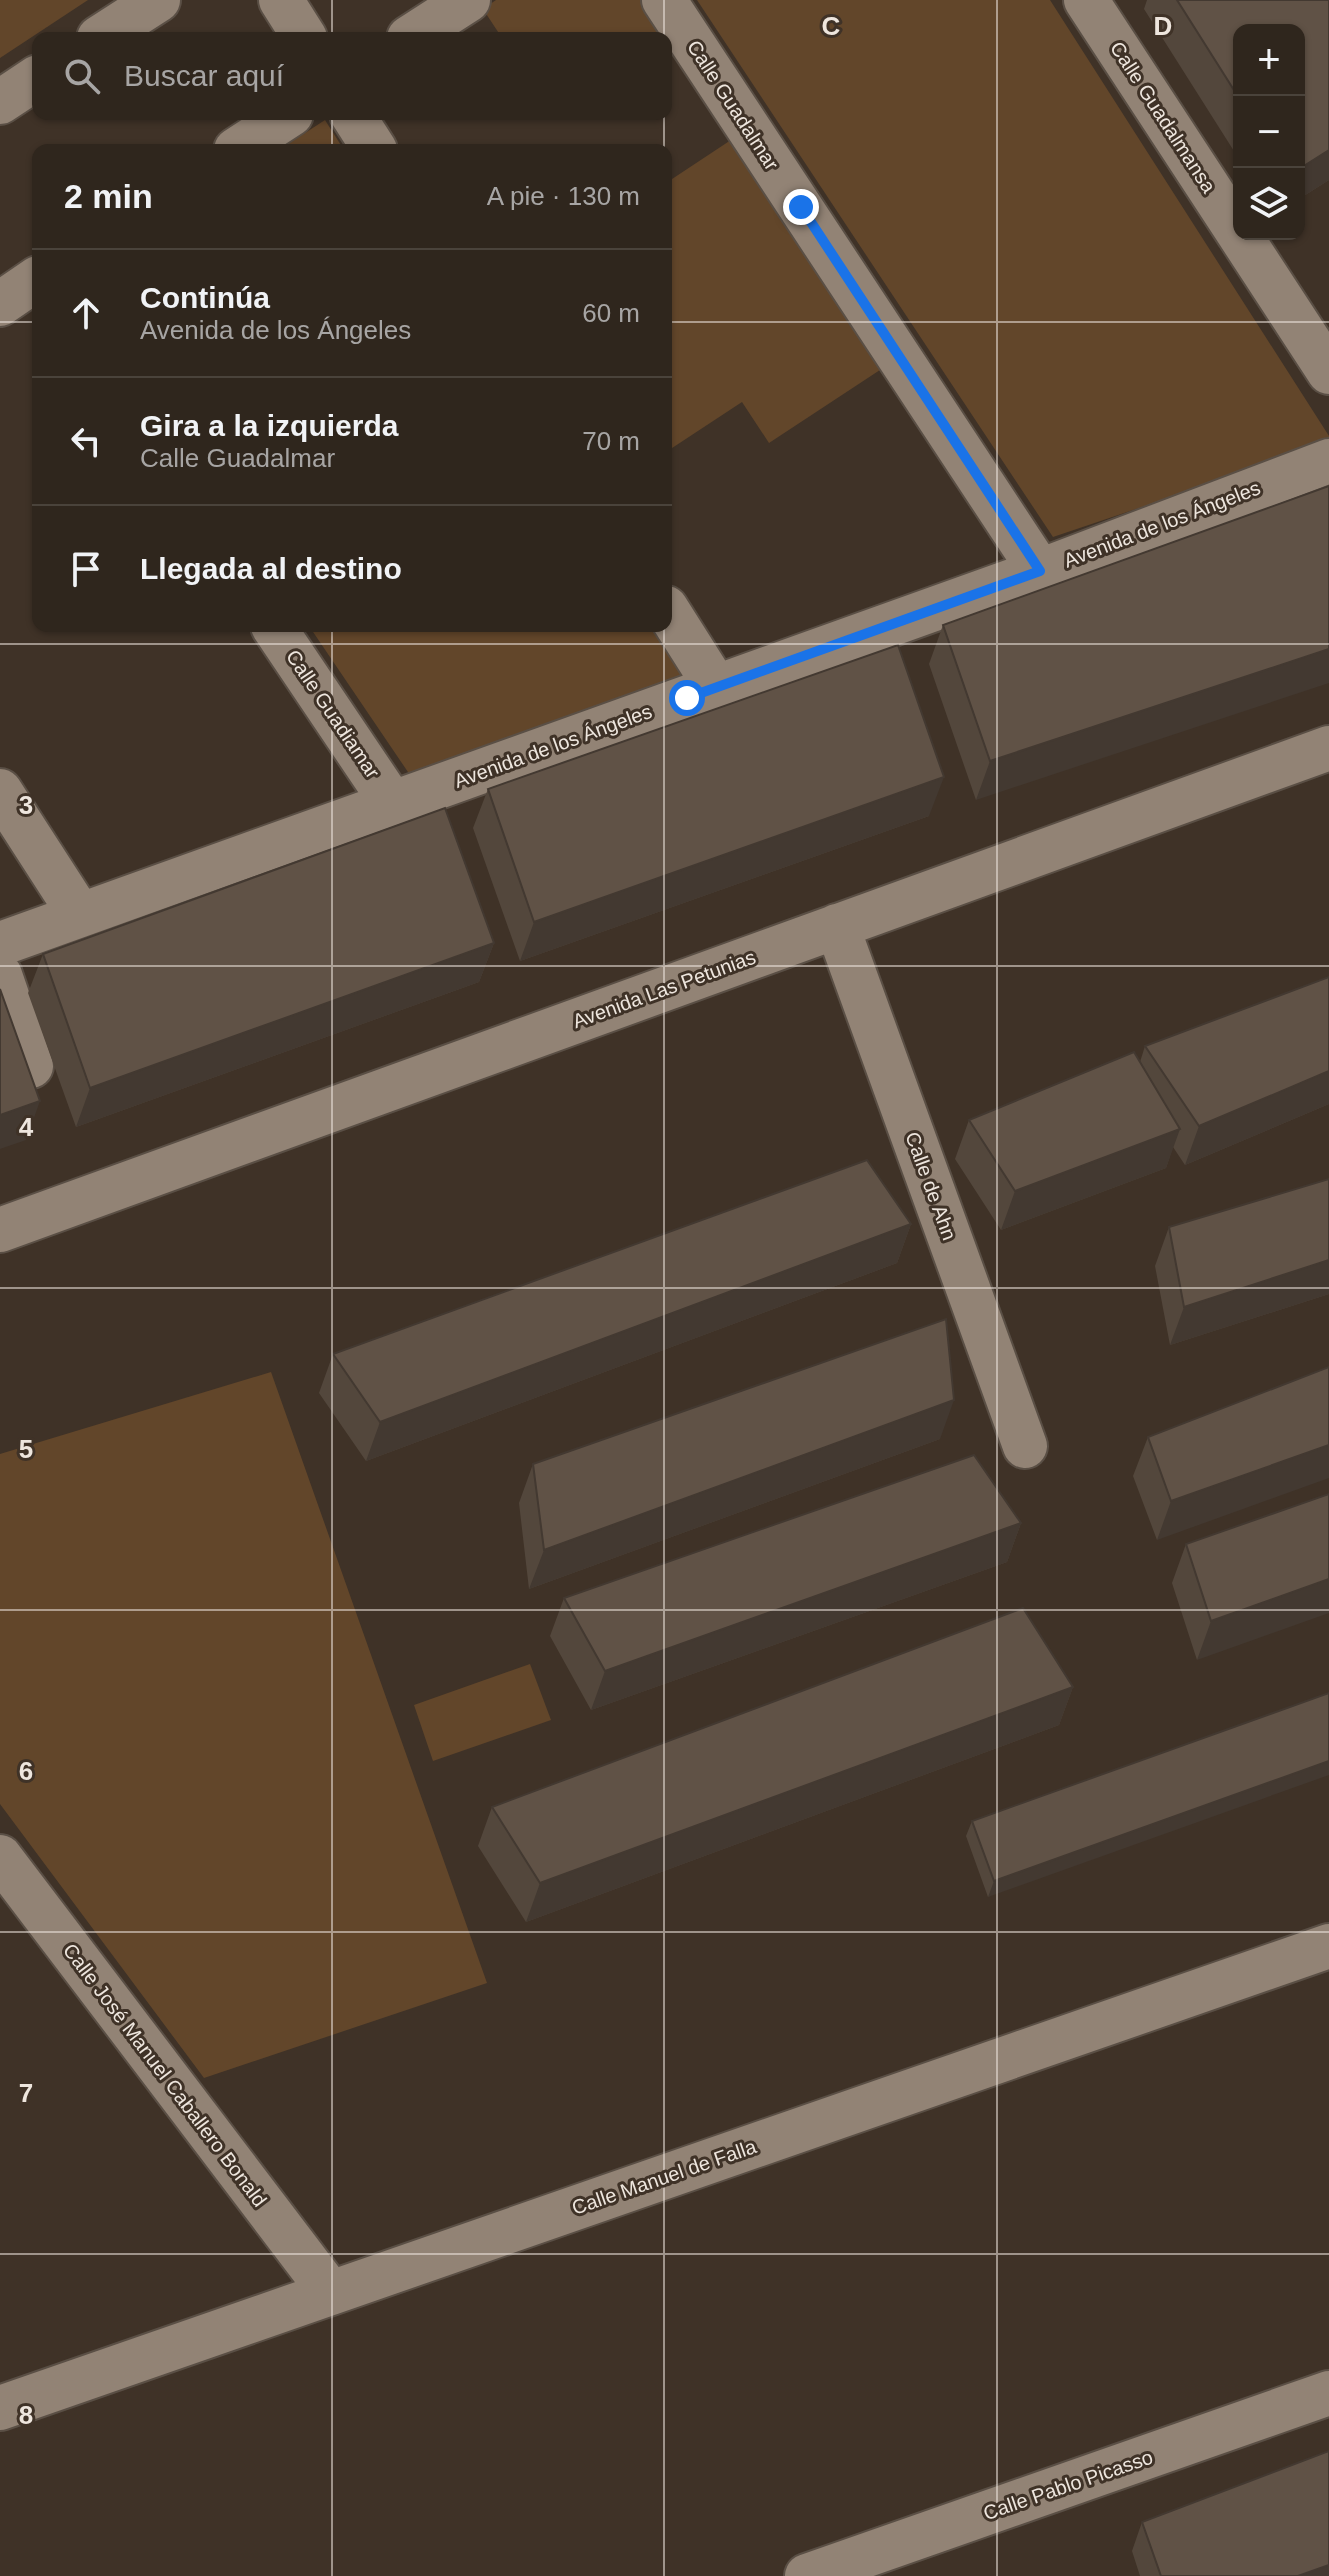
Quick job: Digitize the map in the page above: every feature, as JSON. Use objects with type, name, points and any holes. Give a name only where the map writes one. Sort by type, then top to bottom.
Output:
[{"type":"street","points":[[108,32],[158,0]]},
{"type":"street","points":[[281,0],[301,32]]},
{"type":"street","points":[[418,32],[468,0]]},
{"type":"street","name":"Calle Guadalmar","points":[[664,0],[1040,571]]},
{"type":"street","name":"Calle Guadalmansa","points":[[1086,0],[1233,225]]},
{"type":"street","points":[[0,102],[32,81]]},
{"type":"street","points":[[245,144],[282,120]]},
{"type":"street","points":[[356,120],[371,144]]},
{"type":"street","name":"Calle Guadalmansa","points":[[1243,240],[1329,372]]},
{"type":"street","points":[[0,304],[32,282]]},
{"type":"street","name":"Avenida de los Ángeles","points":[[0,944],[1040,571],[1329,461]]},
{"type":"street","points":[[672,617],[716,687]]},
{"type":"street","name":"Calle Guadiamar","points":[[277,632],[392,803]]},
{"type":"street","name":"Avenida Las Petunias","points":[[0,1230],[1329,748]]},
{"type":"street","points":[[0,791],[80,915]]},
{"type":"street","name":"Calle de Ahn","points":[[837,926],[1025,1446]]},
{"type":"street","points":[[0,975],[31,1066]]},
{"type":"street","name":"Calle José Manuel Caballero Bonald","points":[[0,1857],[330,2292]]},
{"type":"street","name":"Calle Manuel de Falla","points":[[0,2408],[1329,1946]]},
{"type":"street","name":"Calle Pablo Picasso","points":[[828,2573],[1329,2393]]},
{"type":"shaded area","points":[[0,0],[88,0],[39,32],[32,32],[32,37],[0,58]]},
{"type":"shaded area","points":[[496,0],[650,0],[671,32],[498,32],[483,9]]},
{"type":"shaded area","points":[[697,0],[1050,0],[1329,436],[1329,444],[1053,537]]},
{"type":"shaded area","points":[[325,120],[340,144],[288,144]]},
{"type":"shaded area","points":[[734,138],[883,368],[769,443],[742,402],[672,448],[672,179]]},
{"type":"shaded area","points":[[313,632],[659,632],[687,675],[410,775]]},
{"type":"shaded area","points":[[271,1372],[487,1983],[204,2078],[0,1804],[0,1454]]},
{"type":"shaded area","points":[[530,1664],[551,1720],[433,1761],[414,1705]]},
{"type":"building","points":[[1177,0],[1329,0],[1329,150],[1305,165],[1305,24],[1233,24],[1233,89]]},
{"type":"building","points":[[1329,486],[1329,649],[990,761],[943,625]]},
{"type":"building","points":[[898,645],[944,777],[534,922],[488,789]]},
{"type":"building","points":[[445,808],[494,943],[90,1088],[43,954]]},
{"type":"building","points":[[1329,977],[1329,1071],[1199,1126],[1145,1046]]},
{"type":"building","points":[[0,989],[40,1101],[0,1115]]},
{"type":"building","points":[[1134,1052],[1180,1129],[1015,1191],[969,1120]]},
{"type":"building","points":[[867,1160],[911,1224],[380,1422],[333,1354]]},
{"type":"building","points":[[1329,1179],[1329,1260],[1184,1307],[1169,1227]]},
{"type":"building","points":[[946,1319],[954,1400],[544,1550],[533,1464]]},
{"type":"building","points":[[1329,1367],[1329,1445],[1171,1501],[1148,1437]]},
{"type":"building","points":[[974,1455],[1021,1523],[605,1671],[564,1598]]},
{"type":"building","points":[[1329,1494],[1329,1579],[1211,1621],[1186,1544]]},
{"type":"building","points":[[1023,1608],[1073,1687],[540,1883],[492,1807]]},
{"type":"building","points":[[1329,1693],[1329,1761],[994,1881],[972,1821]]},
{"type":"building","points":[[1329,2451],[1329,2565],[1298,2576],[1161,2576],[1142,2522]]},
{"type":"route","points":[[687,698],[1040,571],[801,207]]}]
